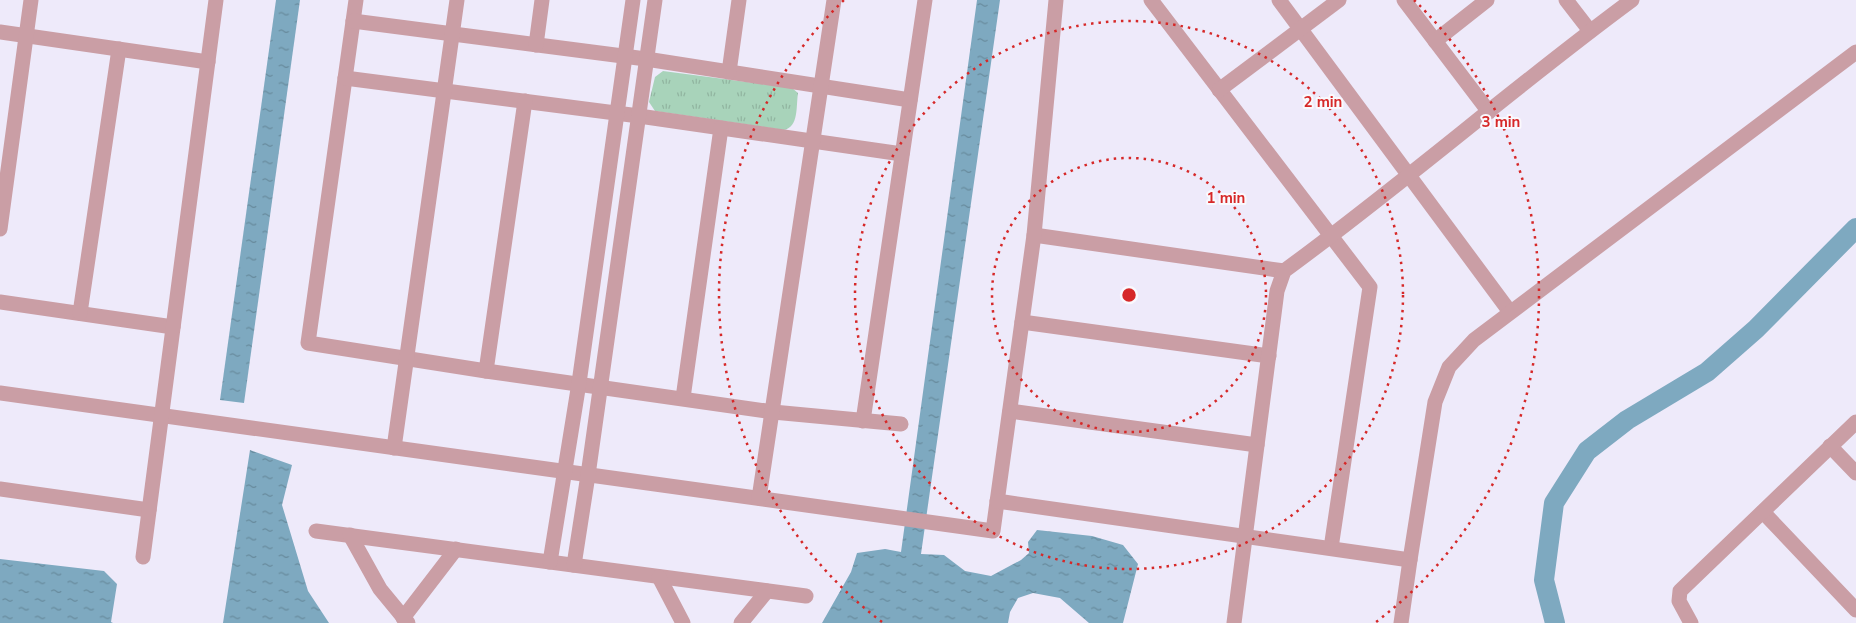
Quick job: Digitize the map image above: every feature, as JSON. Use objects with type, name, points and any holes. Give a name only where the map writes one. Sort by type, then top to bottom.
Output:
[{"type":"street","points":[[0,228],[31,0]]},
{"type":"street","points":[[142,557],[216,0]]},
{"type":"street","points":[[356,0],[308,343],[486,371],[773,412],[901,424]]},
{"type":"street","points":[[394,448],[457,0]]},
{"type":"street","points":[[536,45],[542,0]]},
{"type":"street","points":[[550,562],[579,383],[633,0]]},
{"type":"street","points":[[574,565],[655,0]]},
{"type":"street","points":[[729,72],[739,0]]},
{"type":"street","points":[[759,498],[834,0]]},
{"type":"street","points":[[863,421],[925,0]]},
{"type":"street","points":[[0,393],[993,531],[1034,235],[1056,0]]},
{"type":"street","points":[[1151,0],[1370,287],[1331,548]]},
{"type":"street","points":[[1279,0],[1510,312]]},
{"type":"street","points":[[1219,90],[1339,0]]},
{"type":"street","points":[[1404,0],[1489,112]]},
{"type":"street","points":[[1435,41],[1487,0]]},
{"type":"street","points":[[1566,0],[1590,31]]},
{"type":"street","points":[[1234,623],[1277,291],[1284,271],[1632,0]]},
{"type":"street","points":[[353,21],[625,57],[910,100]]},
{"type":"street","points":[[0,32],[208,62]]},
{"type":"street","points":[[80,313],[119,50]]},
{"type":"street","points":[[1402,623],[1435,402],[1449,367],[1474,340],[1510,312],[1856,52]]},
{"type":"street","points":[[345,78],[639,116],[902,154]]},
{"type":"street","points":[[486,371],[525,101]]},
{"type":"street","points":[[683,398],[721,128]]},
{"type":"street","points":[[1034,235],[1284,271]]},
{"type":"street","points":[[0,302],[173,327]]},
{"type":"street","points":[[1022,322],[1269,356]]},
{"type":"street","points":[[1010,411],[1257,445]]},
{"type":"street","points":[[1691,623],[1679,601],[1680,591],[1856,422]]},
{"type":"street","points":[[1830,446],[1856,473]]},
{"type":"street","points":[[0,489],[149,510]]},
{"type":"street","points":[[997,501],[1410,560]]},
{"type":"street","points":[[1763,512],[1856,610]]},
{"type":"street","points":[[316,531],[806,596]]},
{"type":"street","points":[[350,535],[380,589],[406,621],[456,550]]},
{"type":"street","points":[[659,577],[683,623]]},
{"type":"street","points":[[741,623],[767,591]]},
{"type":"green space","points":[[663,71],[792,88],[798,93],[797,110],[794,120],[789,128],[784,130],[655,111],[649,102],[655,77]]},
{"type":"water","points":[[276,0],[300,0],[244,403],[220,400]]},
{"type":"water","points":[[977,0],[1000,0],[921,554],[944,555],[965,571],[991,576],[1021,560],[1029,553],[1028,542],[1037,530],[1092,536],[1123,545],[1138,564],[1123,623],[1089,623],[1060,598],[1033,593],[1018,598],[1010,612],[1008,623],[822,623],[851,572],[857,553],[885,549],[901,552]]},
{"type":"water","points":[[250,450],[292,465],[282,505],[308,591],[329,623],[223,623]]},
{"type":"water","points":[[0,559],[104,571],[117,584],[111,622],[113,623],[0,623]]},
{"type":"waterway","points":[[1555,623],[1544,580],[1554,503],[1587,451],[1627,420],[1707,372],[1756,329],[1856,228]]}]
